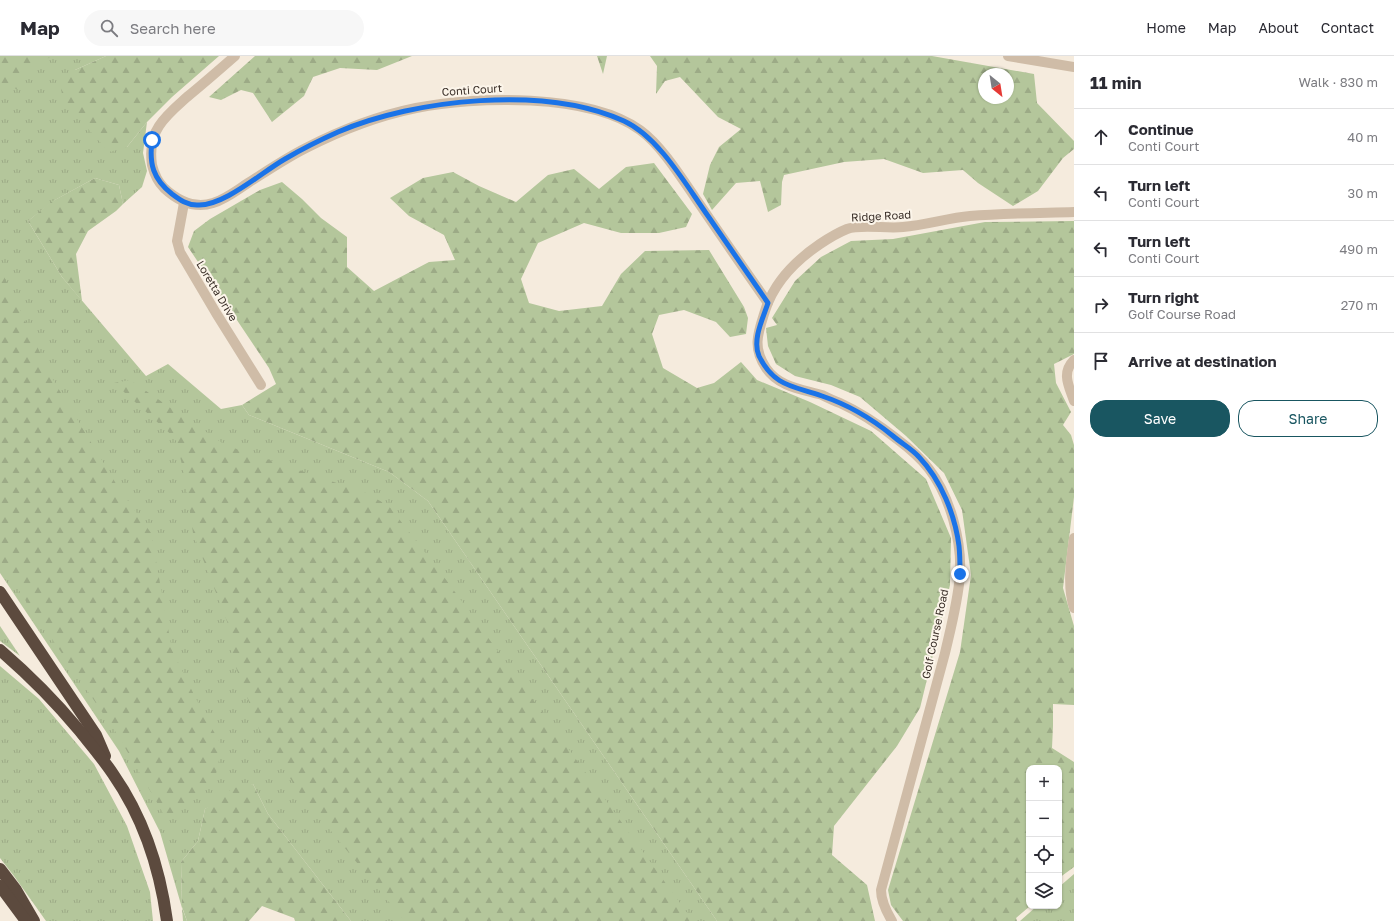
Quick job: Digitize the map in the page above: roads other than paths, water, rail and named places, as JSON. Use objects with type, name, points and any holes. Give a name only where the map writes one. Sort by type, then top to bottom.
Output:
[{"type":"highway","points":[[0,592],[96,735],[113,774]]},
{"type":"highway","points":[[0,650],[50,696],[113,774],[126,795],[146,837],[159,880],[167,921]]},
{"type":"highway","points":[[0,869],[20,897],[34,921]]},
{"type":"highway","points":[[0,886],[26,921]]},
{"type":"street","name":"Conti Court","points":[[235,56],[172,111],[159,126],[152,140],[151,154],[154,173],[162,187],[184,202],[197,206],[212,204],[224,198],[280,162],[338,132],[378,118],[415,108],[443,104],[502,100],[568,105],[599,111],[624,121],[646,135],[671,163],[768,303]]},
{"type":"street","points":[[1008,56],[1074,67]]},
{"type":"street","name":"Loretta Drive","points":[[184,202],[177,241],[180,252],[216,313],[262,385]]},
{"type":"street","name":"Ridge Road","points":[[768,303],[777,285],[794,264],[808,252],[835,234],[850,228],[901,228],[972,216],[1074,212]]},
{"type":"street","name":"Golf Course Road","points":[[768,303],[758,332],[757,343],[758,354],[766,369],[778,380],[794,388],[822,396],[852,408],[873,420],[918,456],[930,470],[941,488],[953,519],[959,546],[960,574],[954,616],[881,890],[881,897],[892,921]]},
{"type":"street","points":[[1074,360],[1068,366],[1066,372],[1074,401]]},
{"type":"street","points":[[1074,538],[1070,586],[1074,608]]}]
